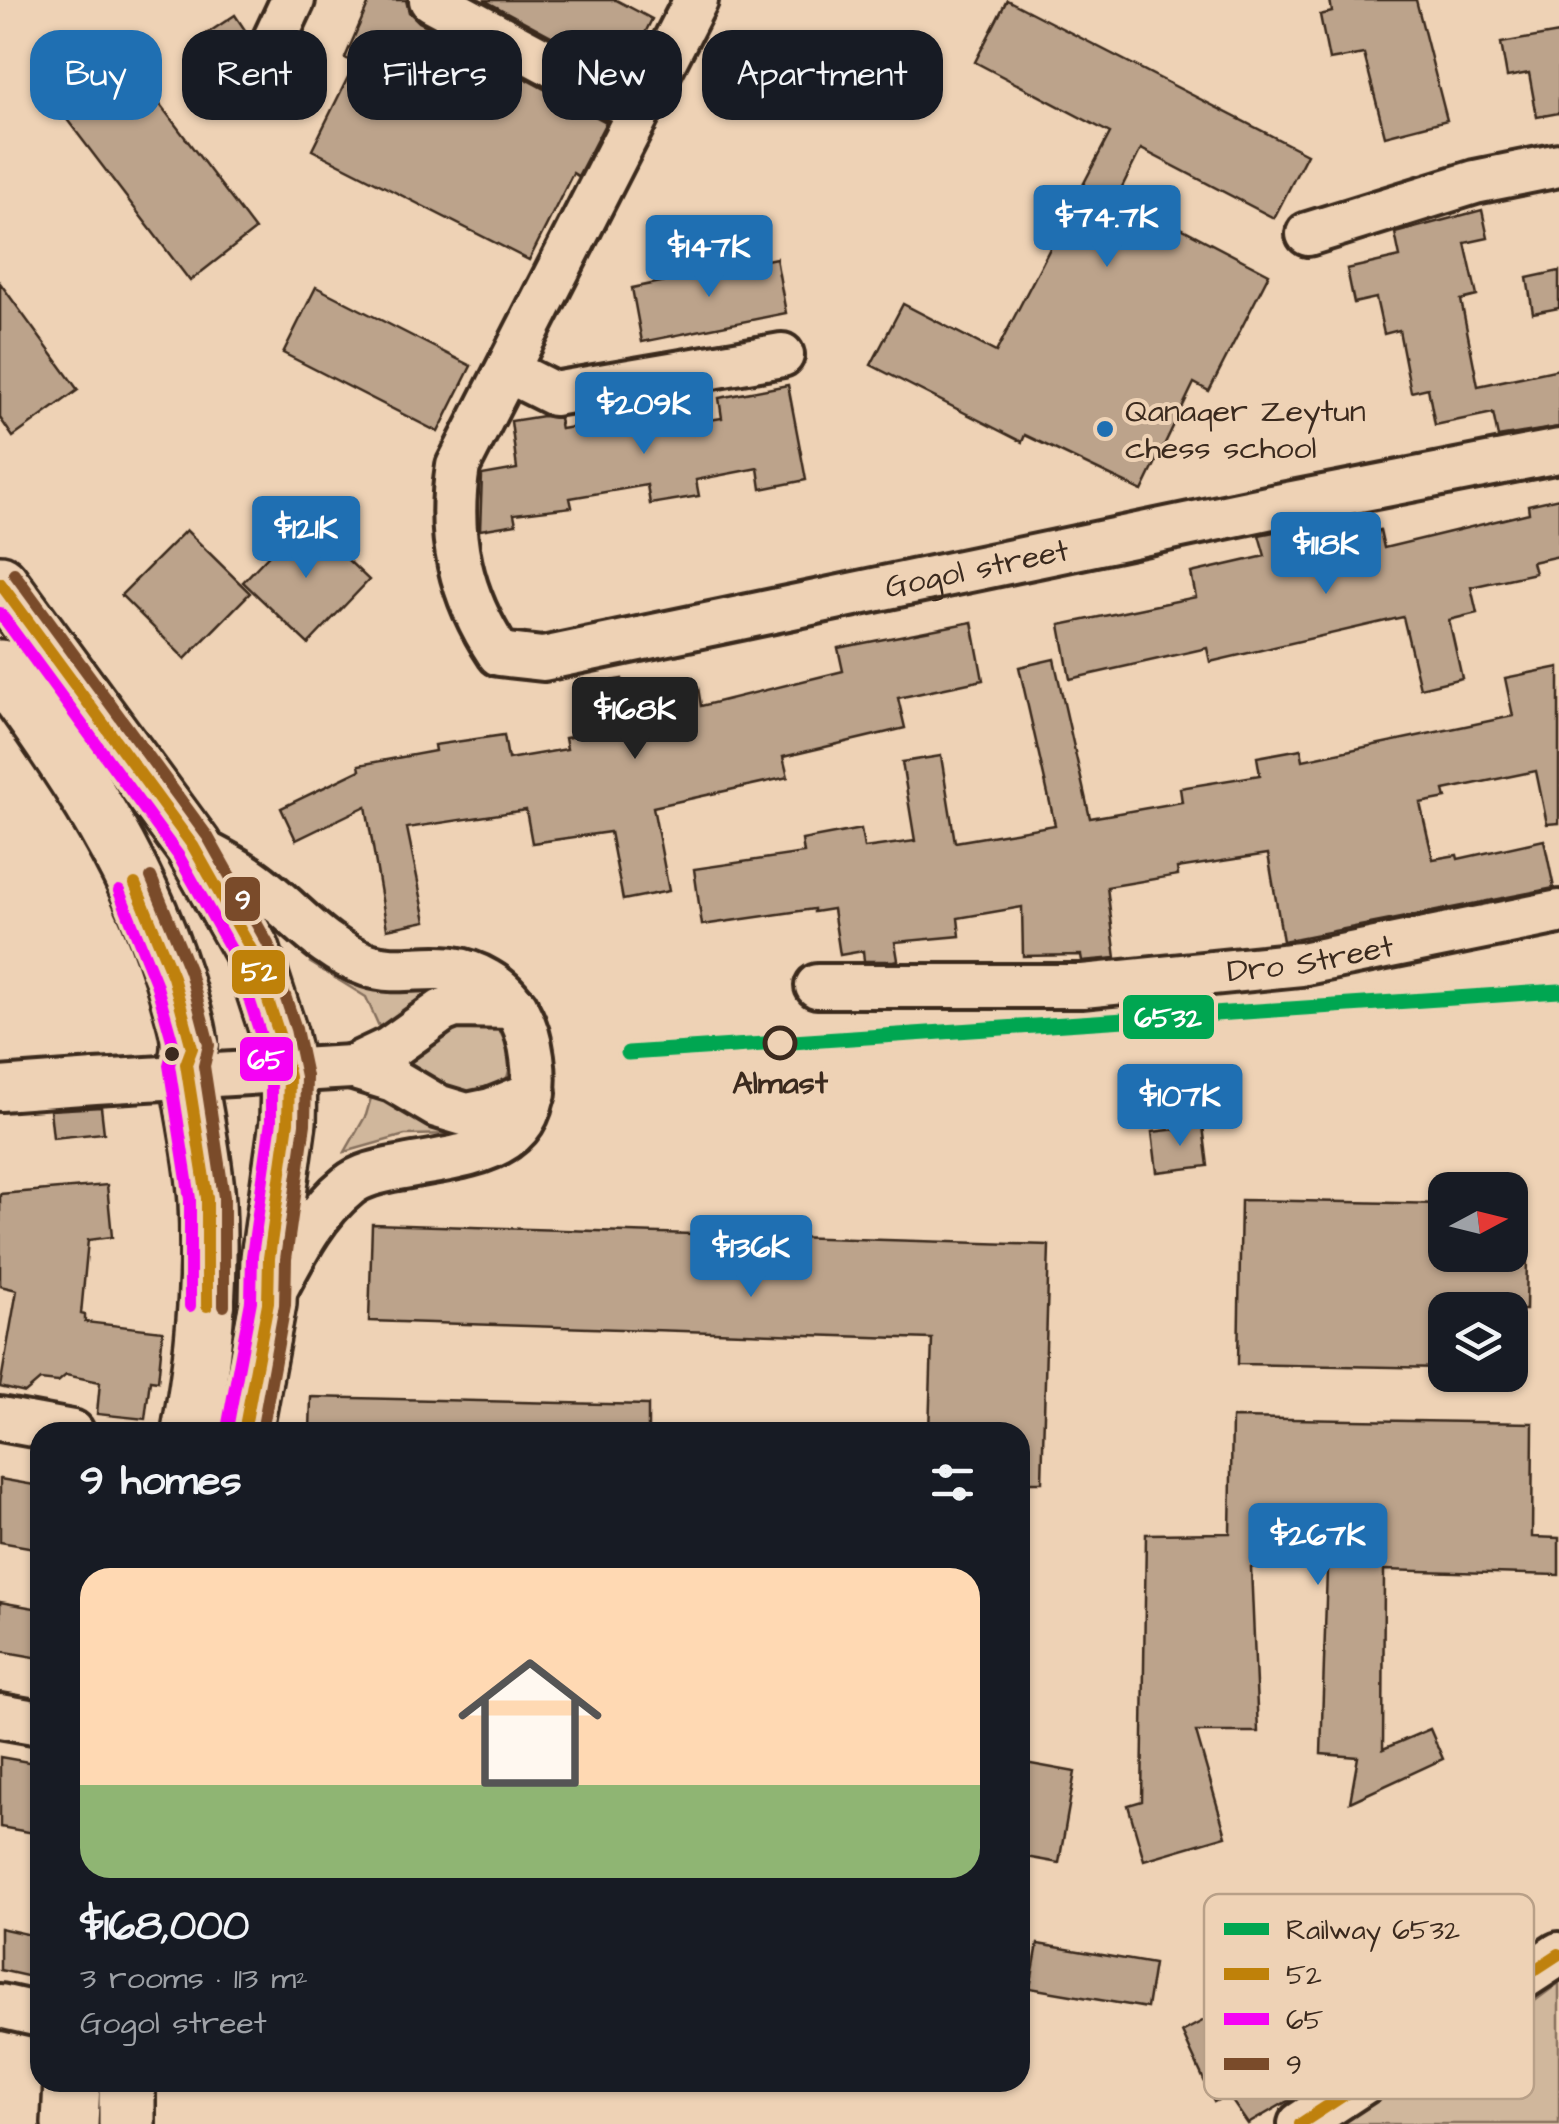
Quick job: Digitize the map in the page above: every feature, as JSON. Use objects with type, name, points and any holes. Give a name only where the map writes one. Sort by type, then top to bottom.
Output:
[{"type":"main road","points":[[0,583],[193,846],[252,951],[279,1034],[289,1077],[287,1134],[269,1258],[268,1303],[246,1422]]},
{"type":"main road","points":[[0,668],[57,746],[120,854],[173,977],[192,1048],[186,1064],[206,1198],[208,1280],[192,1422]]},
{"type":"main road","points":[[192,1048],[199,1053],[206,1039],[221,1040],[231,1033],[279,1034]]},
{"type":"main road","points":[[198,1141],[232,1150],[264,1147],[287,1134]]},
{"type":"main road","points":[[70,2124],[72,2092]]},
{"type":"main road","points":[[126,2124],[127,2092]]},
{"type":"street","points":[[279,30],[293,0]]},
{"type":"street","points":[[431,0],[542,59]]},
{"type":"street","points":[[681,30],[696,0]]},
{"type":"street","points":[[634,120],[508,371],[554,394],[782,355]]},
{"type":"street","points":[[1308,234],[1475,182],[1559,165]]},
{"type":"street","name":"Gogol street","points":[[508,371],[458,466],[452,505],[456,557],[479,624],[499,654],[543,659],[1232,515],[1559,452]]},
{"type":"street","points":[[193,846],[253,881],[321,940],[351,958],[373,967],[451,967],[490,982],[516,1007],[532,1056],[534,1093],[520,1129],[505,1142],[486,1150],[378,1171],[350,1184],[300,1244],[268,1303]]},
{"type":"street","name":"Dro Street","points":[[817,986],[1103,984],[1302,964],[1559,912]]},
{"type":"street","points":[[351,1067],[390,1049],[442,1011],[456,1006],[516,1007]]},
{"type":"street","points":[[0,1089],[351,1067],[393,1080],[437,1106],[467,1115],[534,1093]]},
{"type":"street","points":[[0,1419],[30,1424]]},
{"type":"street","points":[[0,1716],[30,1721]]},
{"type":"street","points":[[1534,1970],[1559,1954]]},
{"type":"street","points":[[0,2006],[30,2013]]},
{"type":"street","points":[[1300,2124],[1338,2099]]},
{"type":"shaded area","points":[[309,962],[339,973],[461,982],[381,1031],[366,997]]},
{"type":"shaded area","points":[[438,1024],[497,1028],[509,1058],[508,1074],[499,1088],[470,1103],[391,1065]]},
{"type":"shaded area","points":[[383,1097],[461,1134],[405,1135],[345,1152],[371,1098]]},
{"type":"shaded area","points":[[1559,1983],[1559,2124],[1326,2124],[1371,2099],[1534,2099],[1534,2002]]},
{"type":"building","points":[[370,0],[406,0],[409,12],[434,30],[357,30]]},
{"type":"building","points":[[484,0],[616,0],[652,19],[646,30],[542,31]]},
{"type":"building","points":[[1007,0],[1307,154],[1274,218],[1141,149],[1118,195],[1269,274],[1209,391],[1194,383],[1142,491],[1025,435],[1022,442],[871,365],[903,304],[996,352],[1110,133],[975,62]]},
{"type":"building","points":[[1330,0],[1416,0],[1447,120],[1385,136],[1364,54],[1329,60],[1320,15],[1332,12]]},
{"type":"building","points":[[235,15],[245,30],[212,30]]},
{"type":"building","points":[[1559,33],[1559,113],[1537,117],[1529,73],[1507,77],[1501,43]]},
{"type":"building","points":[[522,77],[542,88],[542,120],[606,122],[578,176],[573,173],[529,260],[312,150],[347,79],[347,120],[522,120]]},
{"type":"building","points":[[162,107],[255,230],[190,281],[67,120],[162,120]]},
{"type":"building","points":[[1482,210],[1488,238],[1465,243],[1477,296],[1461,300],[1478,386],[1559,369],[1559,427],[1498,437],[1493,413],[1435,425],[1428,388],[1411,392],[1399,330],[1384,334],[1376,298],[1354,303],[1347,269],[1400,257],[1395,233]]},
{"type":"building","points":[[776,258],[786,313],[642,342],[632,288]]},
{"type":"building","points":[[1559,271],[1559,308],[1533,313],[1527,278]]},
{"type":"building","points":[[0,283],[78,390],[13,437],[0,418]]},
{"type":"building","points":[[316,287],[471,366],[438,432],[283,353]]},
{"type":"building","points":[[788,385],[806,480],[761,489],[758,468],[696,480],[699,496],[650,504],[647,485],[570,498],[572,507],[514,514],[516,524],[480,530],[482,475],[517,469],[511,421],[559,418],[561,429],[619,419],[621,434],[722,418],[719,398]]},
{"type":"building","points":[[1559,498],[1559,556],[1532,562],[1535,573],[1471,587],[1477,613],[1449,620],[1462,678],[1420,688],[1403,617],[1210,662],[1207,648],[1070,679],[1060,625],[1196,597],[1191,573],[1265,556],[1259,535],[1289,529],[1294,549],[1380,530],[1384,548],[1529,513],[1528,505]]},
{"type":"building","points":[[304,518],[369,580],[308,644],[243,582]]},
{"type":"building","points":[[186,530],[250,593],[185,659],[121,595]]},
{"type":"building","points":[[972,622],[983,680],[898,698],[905,728],[783,757],[788,777],[653,807],[669,891],[623,900],[610,832],[532,843],[526,810],[407,828],[426,921],[387,929],[366,806],[296,840],[281,808],[360,770],[359,765],[435,751],[434,745],[504,735],[508,759],[567,749],[565,738],[588,734],[585,715],[603,712],[598,683],[622,679],[626,701],[698,688],[701,706],[843,671],[838,648]]},
{"type":"building","points":[[1054,659],[1090,818],[1182,802],[1180,788],[1260,775],[1257,757],[1301,749],[1303,760],[1513,716],[1505,678],[1559,667],[1559,823],[1547,824],[1536,771],[1444,790],[1446,798],[1420,803],[1433,859],[1457,855],[1458,859],[1544,840],[1554,888],[1283,941],[1268,854],[1177,868],[1178,875],[1107,887],[1116,958],[1082,961],[1081,955],[1023,956],[1022,907],[958,918],[960,936],[895,942],[898,960],[894,961],[864,961],[863,951],[840,955],[833,909],[702,925],[694,869],[804,853],[802,840],[861,829],[864,848],[915,841],[902,762],[941,756],[955,842],[1055,825],[1019,667]]},
{"type":"building","points":[[101,1107],[104,1133],[53,1138],[50,1110]]},
{"type":"building","points":[[1203,1126],[1208,1166],[1157,1172],[1152,1132]]},
{"type":"building","points":[[107,1185],[112,1237],[88,1240],[81,1314],[85,1315],[85,1322],[163,1331],[158,1381],[150,1380],[145,1419],[97,1414],[100,1382],[66,1375],[58,1382],[40,1380],[25,1393],[0,1387],[17,1290],[0,1286],[0,1194]]},
{"type":"building","points":[[1241,1200],[1428,1204],[1428,1272],[1527,1272],[1526,1292],[1428,1292],[1428,1368],[1238,1364]]},
{"type":"building","points":[[372,1224],[1049,1245],[1042,1482],[1030,1482],[1030,1422],[929,1422],[932,1339],[369,1321]]},
{"type":"building","points":[[311,1397],[648,1405],[648,1422],[310,1422]]},
{"type":"building","points":[[1232,1418],[1533,1423],[1532,1537],[1559,1538],[1559,1575],[1384,1570],[1383,1749],[1430,1729],[1443,1759],[1350,1802],[1358,1757],[1321,1754],[1327,1569],[1251,1567],[1258,1732],[1196,1732],[1226,1836],[1144,1860],[1128,1805],[1142,1801],[1146,1534],[1230,1533]]},
{"type":"building","points":[[0,1479],[30,1484],[30,1547],[0,1542]]},
{"type":"building","points":[[0,1602],[30,1607],[30,1656],[0,1651]]},
{"type":"building","points":[[0,1757],[30,1762],[30,1832],[0,1827]]},
{"type":"building","points":[[1030,1764],[1075,1772],[1059,1863],[1030,1858]]},
{"type":"building","points":[[0,1928],[30,1935],[30,1977],[0,1970]]},
{"type":"building","points":[[1038,1944],[1154,1964],[1147,2008],[1030,1988]]},
{"type":"building","points":[[1204,2020],[1204,2080],[1182,2032]]},
{"type":"building","points":[[1231,2099],[1291,2099],[1248,2124]]},
{"type":"rail line","name":"6532","points":[[628,1053],[1559,991]]},
{"type":"transit line","name":"9","points":[[14,573],[208,837],[268,944],[296,1029],[306,1076],[305,1124],[286,1259],[285,1305],[264,1422]]},
{"type":"transit line","name":"52","points":[[0,583],[193,846],[252,951],[279,1034],[289,1077],[288,1122],[269,1258],[268,1303],[246,1422]]},
{"type":"transit line","name":"65","points":[[0,613],[178,855],[236,958],[262,1039],[271,1079],[271,1121],[252,1256],[251,1301],[228,1422]]},
{"type":"transit line","name":"9","points":[[151,877],[190,972],[209,1045],[204,1066],[224,1197],[224,1306]]},
{"type":"transit line","name":"52","points":[[135,884],[173,977],[192,1048],[186,1064],[207,1198],[207,1306]]},
{"type":"transit line","name":"65","points":[[119,891],[156,983],[174,1047],[169,1065],[190,1199],[190,1306]]},
{"type":"transit line","name":"52","points":[[1534,1970],[1559,1954]]},
{"type":"transit line","name":"52","points":[[1300,2124],[1338,2099]]},
{"type":"place","name":"Qanaqer Zeytun chess school","points":[[1105,429]]},
{"type":"place","name":"Almast","points":[[780,1043]]}]
